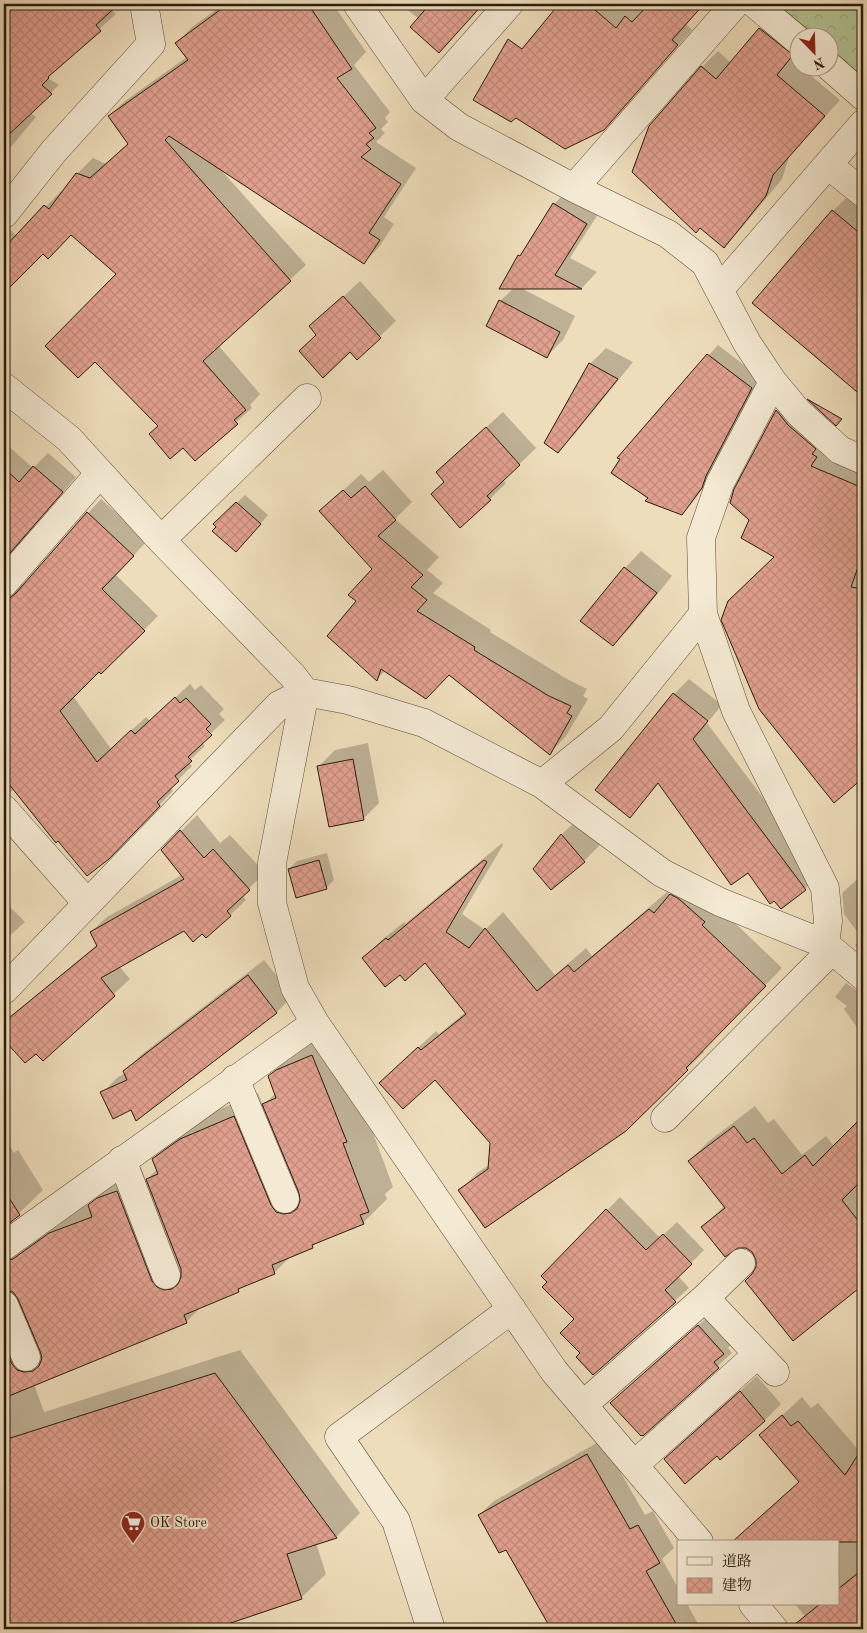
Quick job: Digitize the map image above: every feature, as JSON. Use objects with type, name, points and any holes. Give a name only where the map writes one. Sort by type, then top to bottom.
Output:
[{"type":"street","points":[[4,214],[54,151],[151,44],[144,4]]},
{"type":"street","points":[[357,4],[424,100],[459,127],[574,188],[668,234],[705,263],[747,343],[773,382],[799,413],[840,450],[863,460]]},
{"type":"street","points":[[424,100],[508,4]]},
{"type":"street","points":[[574,188],[735,4]]},
{"type":"street","points":[[754,4],[790,34]]},
{"type":"street","points":[[840,76],[863,96]]},
{"type":"street","points":[[719,290],[863,124]]},
{"type":"street","points":[[828,165],[863,193]]},
{"type":"street","points":[[665,1118],[828,947],[825,888],[736,711],[703,614],[701,538],[720,483],[773,382]]},
{"type":"street","points":[[4,387],[69,439],[161,540],[292,675],[305,692],[272,863],[272,903],[296,988],[315,1023],[554,1371],[698,1540]]},
{"type":"street","points":[[161,540],[307,398]]},
{"type":"street","points":[[4,583],[100,473]]},
{"type":"street","points":[[542,784],[610,728],[703,614]]},
{"type":"street","points":[[4,990],[279,705],[305,692],[348,700],[424,722],[542,784],[662,873],[720,902],[828,947],[863,976]]},
{"type":"street","points":[[4,809],[87,903]]},
{"type":"street","points":[[4,1246],[315,1023]]},
{"type":"street","points":[[235,1079],[285,1199]]},
{"type":"street","points":[[122,1160],[166,1275]]},
{"type":"street","points":[[584,1405],[705,1298],[741,1263]]},
{"type":"street","points":[[634,1465],[767,1363],[705,1298]]},
{"type":"street","points":[[4,1306],[26,1357]]},
{"type":"street","points":[[431,1629],[396,1521],[339,1437],[512,1309]]},
{"type":"street","points":[[755,1606],[774,1629]]},
{"type":"green space","points":[[777,4],[863,4],[863,77],[840,57],[840,28],[806,28]]},
{"type":"building","points":[[4,4],[119,4],[96,25],[101,31],[48,77],[42,85],[52,94],[4,139]]},
{"type":"building","points":[[228,4],[308,4],[352,69],[337,78],[376,128],[369,133],[374,138],[366,144],[371,149],[361,157],[401,184],[369,233],[380,240],[364,264],[169,136],[165,140],[291,281],[203,361],[246,410],[234,420],[238,424],[195,461],[183,448],[170,459],[149,434],[158,426],[95,362],[78,378],[45,346],[116,274],[71,235],[48,259],[43,254],[4,293],[4,248],[44,205],[49,209],[76,173],[90,178],[128,144],[108,116],[188,60],[175,43]]},
{"type":"building","points":[[430,4],[483,4],[439,53],[410,27]]},
{"type":"building","points":[[559,4],[588,4],[616,28],[625,16],[632,22],[649,4],[704,4],[672,40],[678,45],[604,130],[565,149],[516,118],[511,122],[473,100],[508,39],[522,49]]},
{"type":"building","points":[[759,28],[790,53],[790,59],[777,75],[825,116],[773,175],[766,196],[724,248],[700,228],[696,233],[632,172],[649,126],[701,66],[716,79]]},
{"type":"building","points":[[553,203],[587,224],[555,275],[582,289],[499,289],[518,255],[520,256]]},
{"type":"building","points":[[832,210],[863,236],[863,397],[752,303]]},
{"type":"building","points":[[343,296],[381,338],[357,360],[350,352],[323,378],[299,351],[316,335],[309,326]]},
{"type":"building","points":[[499,300],[560,332],[547,358],[486,326]]},
{"type":"building","points":[[707,354],[752,388],[706,476],[702,488],[682,515],[645,501],[648,498],[611,473],[620,459],[617,458]]},
{"type":"building","points":[[589,363],[618,379],[558,453],[544,443]]},
{"type":"building","points":[[807,399],[842,419],[836,426]]},
{"type":"building","points":[[776,410],[788,425],[816,449],[812,454],[817,457],[811,466],[863,488],[863,553],[851,587],[863,589],[863,778],[834,803],[759,709],[721,620],[728,601],[774,557],[741,538],[749,520],[730,503],[734,489]]},
{"type":"building","points":[[486,427],[520,465],[487,496],[491,500],[460,528],[431,494],[444,482],[436,472]]},
{"type":"building","points":[[33,466],[63,492],[4,560],[4,468],[19,482]]},
{"type":"building","points":[[365,486],[396,520],[378,536],[423,575],[411,587],[427,600],[417,611],[475,647],[474,650],[549,696],[571,706],[567,713],[572,716],[550,755],[449,675],[426,699],[381,669],[377,681],[327,636],[356,601],[348,595],[372,569],[319,511],[343,490],[351,498]]},
{"type":"building","points":[[236,502],[261,524],[236,552],[212,531],[216,527],[213,524]]},
{"type":"building","points":[[87,512],[134,556],[102,589],[145,631],[101,674],[99,672],[60,711],[97,762],[131,730],[135,734],[175,697],[180,703],[186,698],[211,724],[206,729],[212,735],[188,757],[192,761],[175,776],[179,781],[157,802],[160,806],[109,859],[87,876],[58,841],[56,843],[4,778],[4,598],[10,598],[16,593]]},
{"type":"building","points":[[624,567],[657,593],[613,646],[580,621]]},
{"type":"building","points":[[673,693],[708,721],[693,739],[806,890],[781,909],[774,901],[770,904],[748,873],[731,885],[658,783],[630,818],[595,790]]},
{"type":"building","points":[[353,759],[364,820],[329,827],[317,766]]},
{"type":"building","points":[[180,830],[204,858],[213,849],[250,890],[227,911],[231,916],[206,938],[202,934],[193,942],[184,931],[101,978],[115,996],[43,1061],[36,1054],[25,1063],[4,1040],[4,1022],[97,946],[90,932],[184,879],[161,850]]},
{"type":"building","points":[[561,834],[585,862],[551,890],[533,869]]},
{"type":"building","points":[[319,860],[327,889],[296,898],[288,869]]},
{"type":"building","points":[[484,860],[487,862],[446,932],[469,948],[485,928],[537,991],[568,965],[574,972],[649,909],[654,913],[670,894],[679,899],[705,922],[702,925],[766,986],[686,1068],[688,1070],[626,1131],[485,1228],[458,1190],[488,1169],[490,1143],[435,1080],[403,1109],[379,1083],[418,1047],[421,1050],[466,1014],[425,963],[405,981],[400,975],[385,987],[362,958],[386,938],[388,940]]},
{"type":"building","points":[[248,975],[277,1013],[136,1121],[131,1110],[113,1119],[100,1092],[127,1080],[123,1071]]},
{"type":"building","points":[[312,1055],[347,1142],[343,1143],[369,1212],[360,1215],[364,1224],[312,1245],[313,1248],[272,1265],[275,1274],[238,1289],[239,1292],[184,1315],[187,1323],[4,1398],[4,1345],[12,1364],[17,1370],[24,1372],[33,1371],[39,1366],[42,1358],[18,1299],[13,1292],[4,1290],[4,1261],[13,1259],[49,1233],[92,1217],[88,1205],[97,1198],[117,1191],[152,1281],[157,1287],[164,1290],[172,1289],[178,1284],[181,1277],[181,1269],[146,1179],[158,1174],[152,1159],[180,1139],[234,1116],[271,1205],[276,1212],[283,1214],[291,1213],[297,1209],[300,1201],[299,1193],[262,1104],[276,1098],[268,1076],[276,1070]]},
{"type":"building","points":[[863,1116],[863,1179],[842,1200],[863,1227],[863,1285],[793,1341],[745,1281],[756,1267],[756,1260],[752,1252],[746,1248],[738,1248],[725,1257],[701,1227],[725,1208],[688,1161],[734,1126],[747,1143],[754,1138],[782,1174],[805,1155],[813,1166]]},
{"type":"building","points":[[4,1190],[20,1215],[4,1227]]},
{"type":"building","points":[[606,1209],[646,1250],[663,1234],[692,1264],[665,1290],[676,1302],[593,1375],[576,1357],[580,1353],[560,1333],[574,1319],[542,1287],[547,1282],[541,1276]]},
{"type":"building","points":[[698,1325],[724,1354],[714,1362],[719,1368],[641,1436],[610,1403]]},
{"type":"building","points":[[215,1373],[337,1538],[287,1554],[302,1599],[213,1629],[4,1629],[4,1440]]},
{"type":"building","points":[[740,1391],[765,1421],[720,1460],[717,1456],[685,1484],[664,1459]]},
{"type":"building","points":[[782,1415],[791,1426],[798,1421],[845,1475],[863,1447],[863,1542],[840,1542],[840,1540],[734,1540],[799,1482],[759,1435]]},
{"type":"building","points":[[587,1454],[630,1529],[638,1525],[660,1563],[646,1571],[679,1629],[551,1629],[506,1550],[499,1553],[478,1515]]},
{"type":"building","points":[[863,1569],[863,1629],[789,1629],[818,1606],[840,1606],[840,1587]]},
{"type":"place","name":"OK Store","points":[[133,1544]]}]
